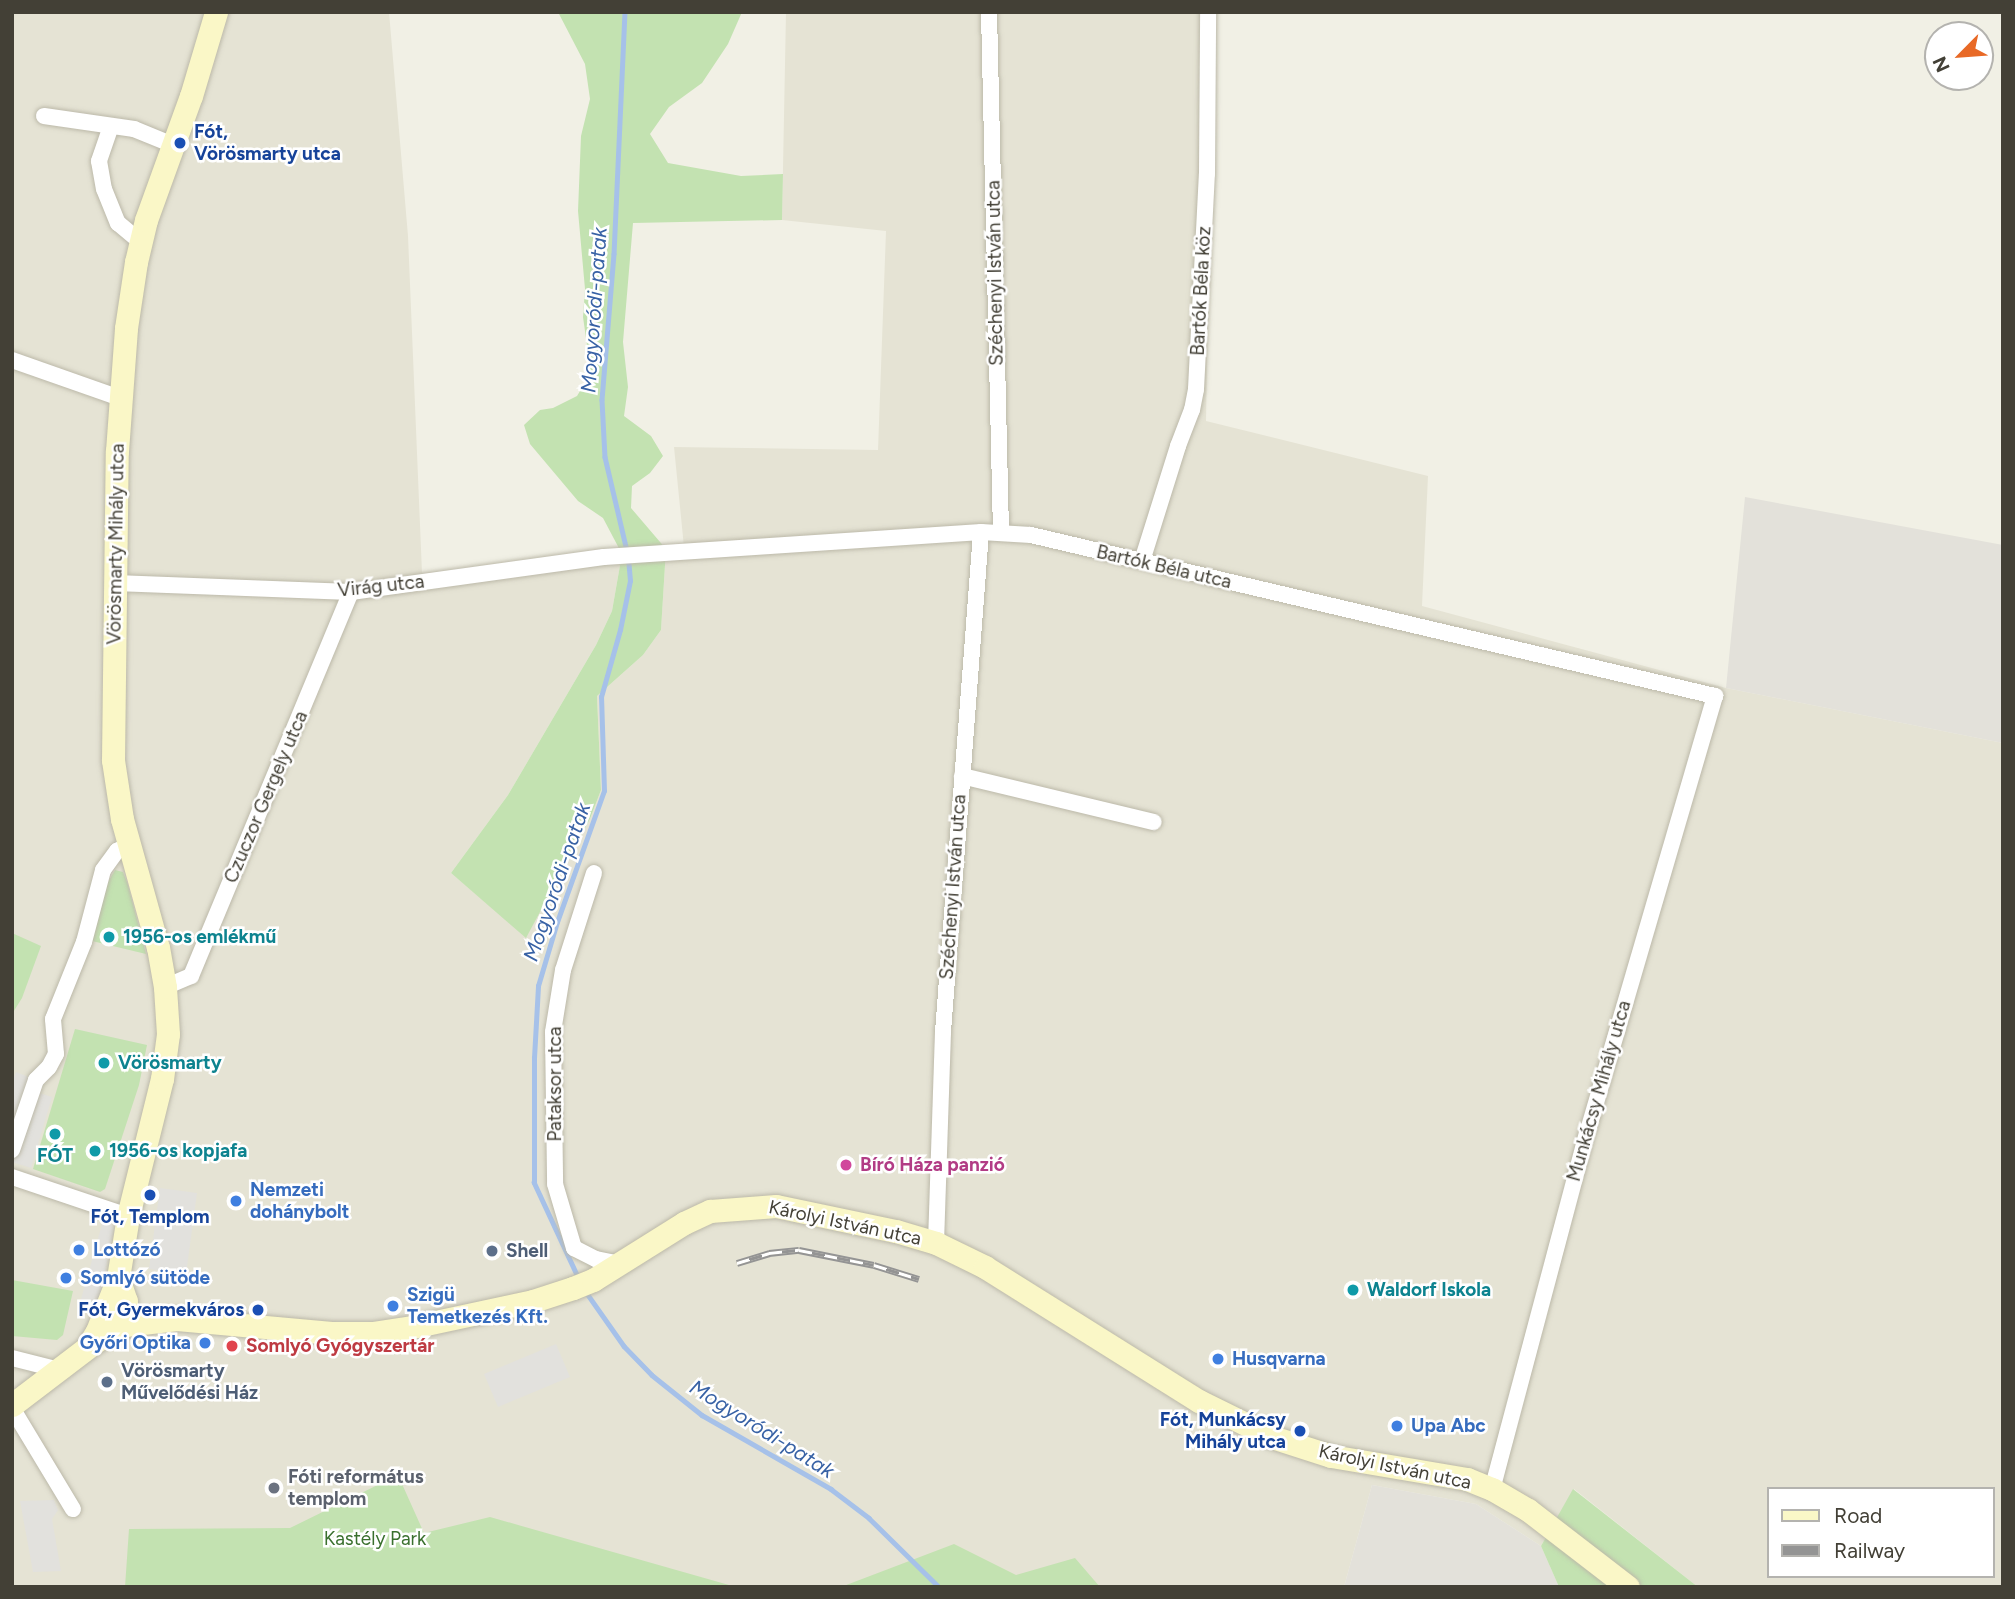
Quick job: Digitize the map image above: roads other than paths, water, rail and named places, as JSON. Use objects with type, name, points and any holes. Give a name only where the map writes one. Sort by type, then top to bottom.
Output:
[{"type":"main road","name":"Vörösmarty Mihály utca","points":[[119,1289],[128,1216],[162,1079],[168,1034],[165,987],[158,948],[117,795],[113,760],[120,398],[126,328],[141,242],[216,12]]},
{"type":"main road","name":"Károlyi István utca","points":[[125,1325],[155,1320],[214,1321],[331,1333],[372,1333],[472,1316],[533,1301],[582,1284],[710,1211],[744,1206],[776,1206],[896,1231],[936,1243],[985,1267],[1232,1419],[1272,1437],[1331,1456],[1467,1479],[1492,1489],[1528,1510],[1628,1587]]},
{"type":"main road","points":[[119,1289],[155,1320]]},
{"type":"main road","points":[[12,1406],[86,1348],[125,1325],[113,1313],[119,1289]]},
{"type":"main road","points":[[86,1348],[119,1289]]},
{"type":"street","name":"Széchenyi István utca","points":[[989,12],[1001,533]]},
{"type":"street","name":"Bartók Béla köz","points":[[1142,561],[1192,410],[1196,389],[1207,174],[1208,12]]},
{"type":"street","points":[[44,117],[134,129],[173,145]]},
{"type":"street","points":[[111,126],[99,161],[104,189],[118,223],[141,242]]},
{"type":"street","points":[[12,360],[120,398]]},
{"type":"street","name":"Széchenyi István utca","points":[[936,1243],[943,1032],[981,532]]},
{"type":"street","name":"Bartók Béla utca","points":[[604,556],[981,532],[1031,536],[1714,696]]},
{"type":"street","name":"Virág utca","points":[[115,583],[351,592],[604,556]]},
{"type":"street","name":"Czuczor Gergely utca","points":[[165,987],[191,976],[351,592]]},
{"type":"street","name":"Munkácsy Mihály utca","points":[[1492,1489],[1584,1142],[1714,696]]},
{"type":"street","points":[[962,776],[1154,822]]},
{"type":"street","points":[[12,1150],[36,1080],[49,1068],[56,1054],[53,1019],[84,942],[103,870],[117,851],[129,845]]},
{"type":"street","name":"Pataksor utca","points":[[594,873],[563,970],[553,1032],[555,1184],[574,1248],[596,1259],[620,1264]]},
{"type":"street","points":[[12,1177],[128,1216]]},
{"type":"street","points":[[12,1357],[59,1370]]},
{"type":"street","points":[[12,1406],[73,1509]]},
{"type":"waterway","name":"Mogyoródi-patak","points":[[625,12],[614,254],[602,400],[605,457],[627,551]]},
{"type":"waterway","name":"Mogyoródi-patak","points":[[578,1278],[534,1183],[534,1058],[538,986],[557,922],[604,791],[601,697],[620,630],[630,581],[628,559]]},
{"type":"waterway","name":"Mogyoródi-patak","points":[[586,1292],[624,1346],[652,1375],[702,1415],[831,1489],[869,1518],[939,1587]]},
{"type":"railway","points":[[737,1263],[769,1253],[799,1250],[874,1265],[919,1279]]},
{"type":"place","name":"Fót, Vörösmarty utca","points":[[180,143]]},
{"type":"place","name":"1956-os emlékmű","points":[[109,937]]},
{"type":"place","name":"Vörösmarty","points":[[104,1063]]},
{"type":"place","name":"FÓT","points":[[55,1134]]},
{"type":"place","name":"1956-os kopjafa","points":[[95,1151]]},
{"type":"place","name":"Bíró Háza panzió","points":[[846,1165]]},
{"type":"place","name":"Fót, Templom","points":[[150,1195]]},
{"type":"place","name":"Nemzeti dohánybolt","points":[[236,1201]]},
{"type":"place","name":"Lottózó","points":[[79,1250]]},
{"type":"place","name":"Shell","points":[[492,1251]]},
{"type":"place","name":"Somlyó sütöde","points":[[66,1278]]},
{"type":"place","name":"Waldorf Iskola","points":[[1353,1290]]},
{"type":"place","name":"Szigü Temetkezés Kft.","points":[[393,1306]]},
{"type":"place","name":"Fót, Gyermekváros","points":[[258,1310]]},
{"type":"place","name":"Győri Optika","points":[[205,1343]]},
{"type":"place","name":"Somlyó Gyógyszertár","points":[[232,1346]]},
{"type":"place","name":"Husqvarna","points":[[1218,1359]]},
{"type":"place","name":"Vörösmarty Művelődési Ház","points":[[107,1382]]},
{"type":"place","name":"Upa Abc","points":[[1397,1426]]},
{"type":"place","name":"Fót, Munkácsy Mihály utca","points":[[1300,1431]]},
{"type":"place","name":"Fóti református templom","points":[[274,1488]]},
{"type":"park label","name":"Kastély Park","points":[[375,1539]]}]
